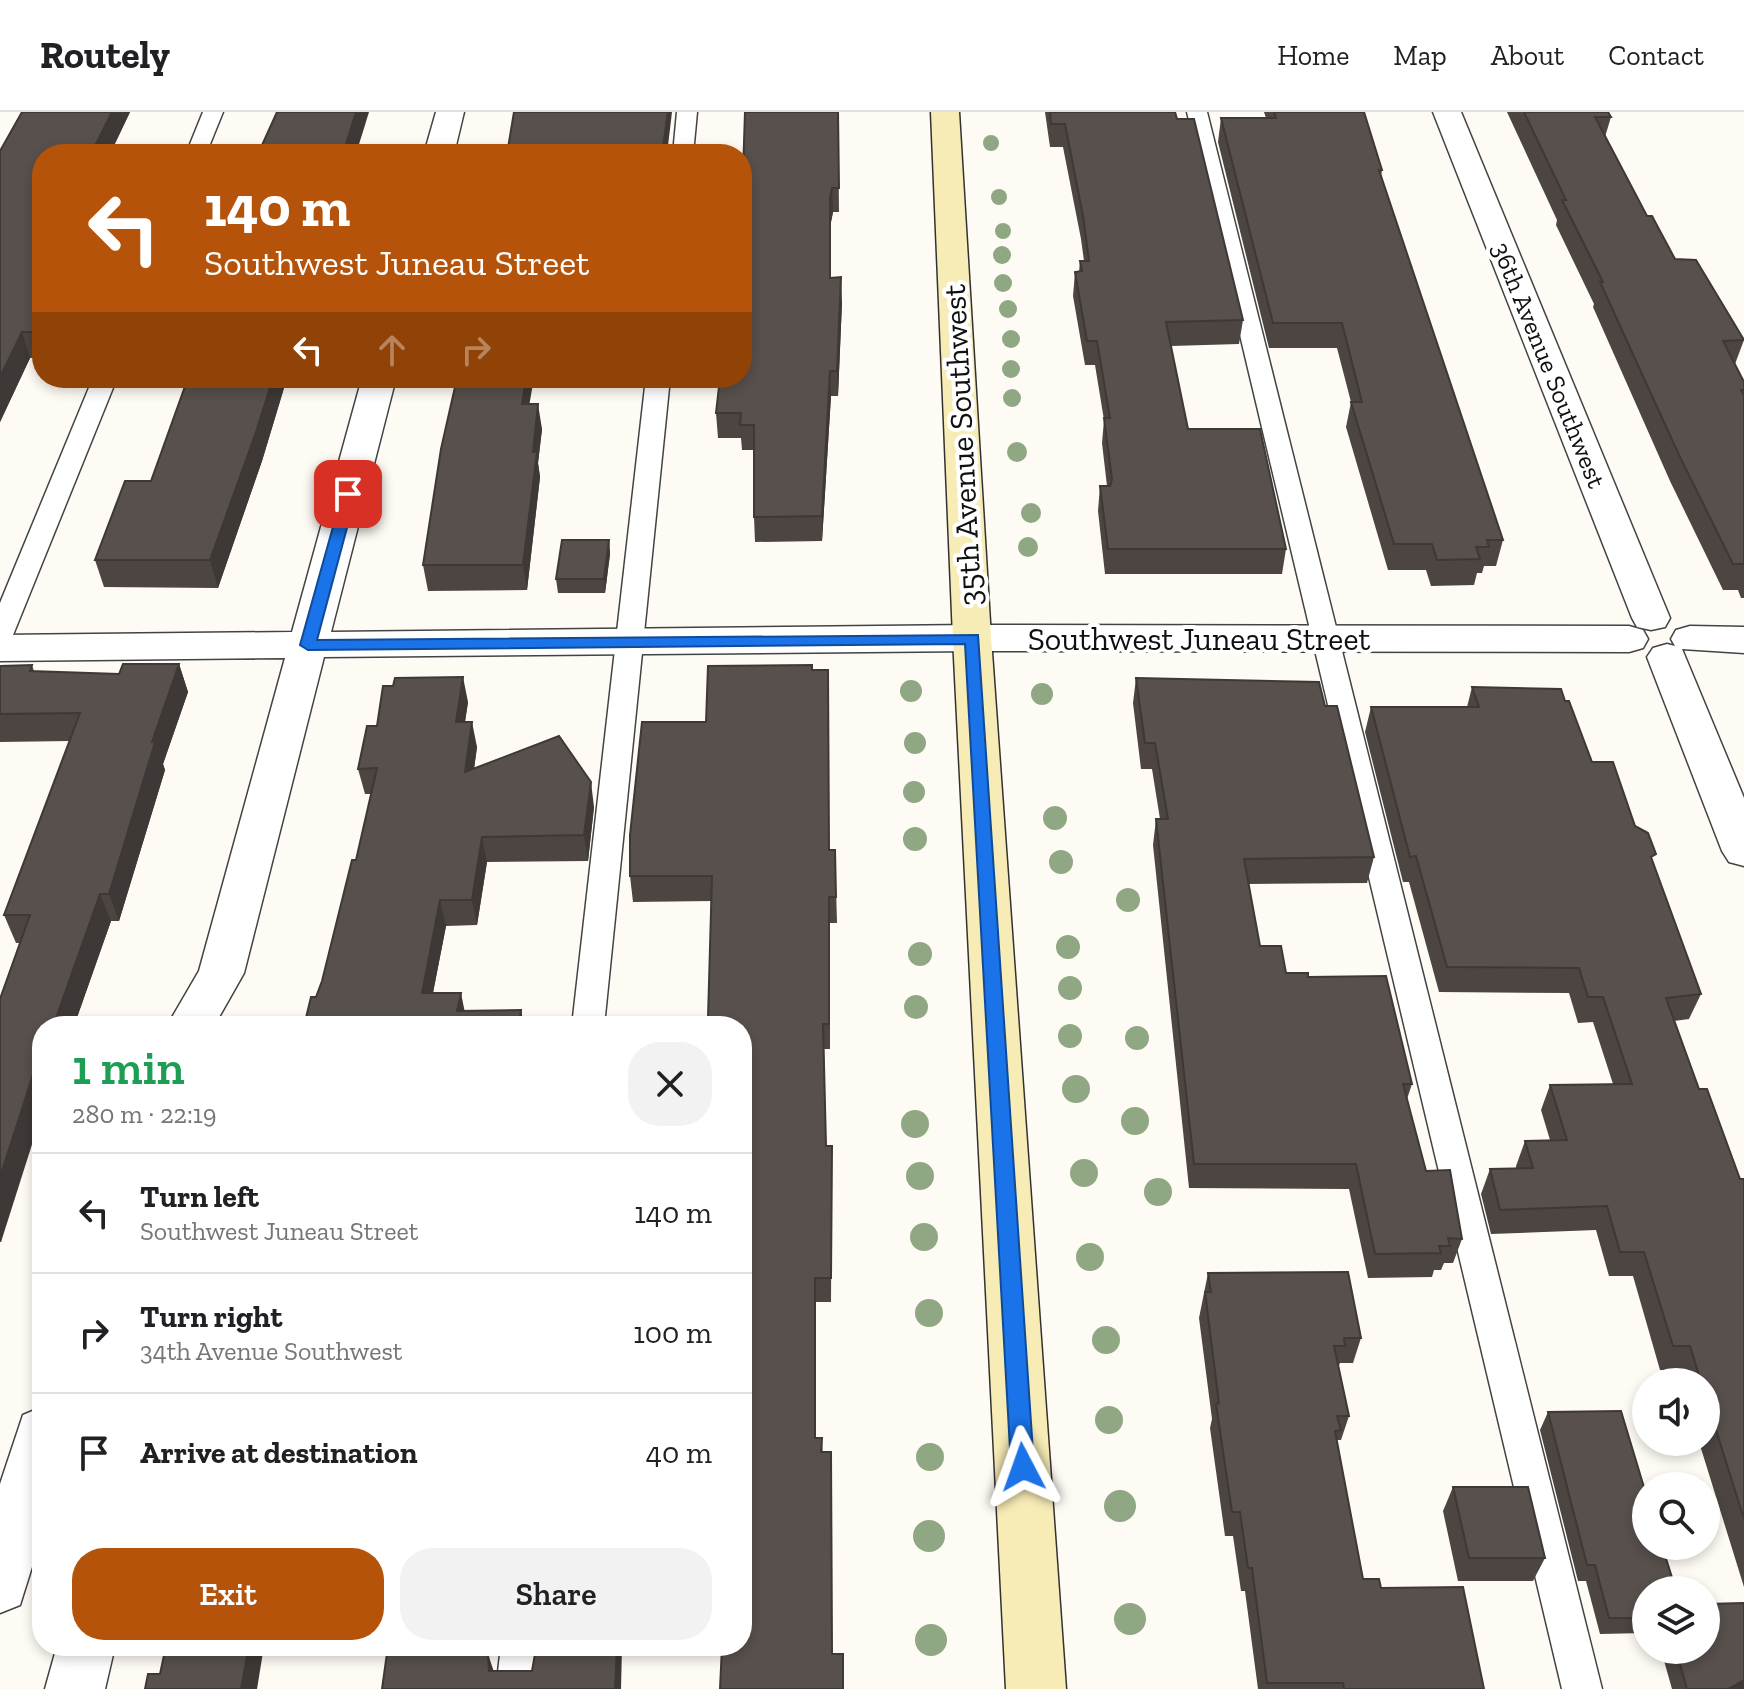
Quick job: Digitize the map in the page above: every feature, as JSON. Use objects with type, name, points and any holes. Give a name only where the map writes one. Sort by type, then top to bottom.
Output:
[{"type":"main road","name":"35th Avenue Southwest","points":[[945,112],[972,638],[1036,1689]]},
{"type":"street","points":[[442,144],[450,112]]},
{"type":"street","name":"36th Avenue Southwest","points":[[1447,112],[1640,628]]},
{"type":"street","points":[[196,1016],[221,973],[376,388]]},
{"type":"street","points":[[1640,628],[1677,624],[1678,648],[1744,851]]},
{"type":"street","name":"Southwest Juneau Street","points":[[0,648],[972,638],[1328,639],[1640,628]]},
{"type":"street","points":[[1678,648],[1744,640]]},
{"type":"street","points":[[221,973],[225,1016]]},
{"type":"street","points":[[0,1586],[32,1469]]},
{"type":"street","points":[[75,1689],[83,1656]]},
{"type":"lane","points":[[200,144],[213,112]]},
{"type":"lane","points":[[684,144],[687,112]]},
{"type":"lane","points":[[1197,112],[1582,1689]]},
{"type":"lane","points":[[0,635],[101,388]]},
{"type":"lane","points":[[589,1016],[657,388]]},
{"type":"lane","points":[[516,1689],[520,1656]]},
{"type":"building","points":[[22,112],[112,112],[96,144],[32,144],[32,332],[22,332],[0,377],[0,151]]},
{"type":"building","points":[[277,112],[356,112],[346,144],[263,144]]},
{"type":"building","points":[[514,112],[668,112],[663,144],[509,144]]},
{"type":"building","points":[[745,112],[838,112],[839,188],[832,188],[830,198],[830,278],[841,277],[837,371],[830,371],[822,516],[754,517],[754,425],[740,425],[741,413],[716,413],[719,388],[752,388],[752,144],[744,144]]},
{"type":"building","points":[[1050,112],[1175,112],[1177,119],[1194,119],[1243,320],[1166,322],[1188,429],[1260,429],[1286,549],[1108,549],[1100,486],[1110,486],[1112,479],[1104,418],[1110,418],[1097,341],[1087,341],[1075,272],[1082,271],[1080,261],[1089,261],[1065,124],[1051,124]]},
{"type":"building","points":[[1274,112],[1364,112],[1382,170],[1379,170],[1503,540],[1487,540],[1489,547],[1476,547],[1480,559],[1437,560],[1432,544],[1394,544],[1351,402],[1362,402],[1342,323],[1273,323],[1221,118],[1276,118]]},
{"type":"building","points":[[1524,112],[1608,112],[1611,117],[1595,117],[1647,216],[1652,216],[1675,259],[1696,260],[1744,340],[1723,341],[1744,382],[1744,390],[1741,390],[1744,395],[1744,564],[1733,564],[1679,455]]},
{"type":"building","points":[[184,388],[270,388],[210,560],[95,560],[125,481],[151,481]]},
{"type":"building","points":[[455,388],[524,388],[522,404],[538,404],[533,452],[537,452],[523,565],[423,565],[441,449]]},
{"type":"building","points":[[562,540],[609,540],[604,579],[556,579]]},
{"type":"building","points":[[123,664],[179,664],[152,742],[155,742],[109,894],[100,894],[57,1016],[32,1016],[32,1078],[0,1177],[0,999],[30,915],[4,915],[80,713],[0,714],[0,666],[32,665],[30,671],[119,674]]},
{"type":"building","points":[[812,665],[812,670],[828,670],[829,850],[835,850],[836,897],[829,897],[829,1024],[823,1024],[826,1146],[832,1146],[831,1278],[815,1278],[815,1438],[822,1438],[821,1452],[831,1452],[832,1654],[843,1654],[843,1689],[720,1689],[722,1656],[752,1656],[752,1016],[708,1016],[712,876],[630,876],[630,835],[642,722],[706,722],[708,666]]},
{"type":"building","points":[[463,677],[456,722],[472,722],[465,772],[559,736],[591,782],[584,835],[482,837],[472,900],[440,900],[422,993],[461,993],[457,1011],[521,1010],[520,1016],[306,1016],[311,997],[316,997],[322,981],[352,860],[356,860],[377,768],[358,769],[367,726],[377,726],[383,686],[393,686],[395,678]]},
{"type":"building","points":[[1136,678],[1319,682],[1325,706],[1337,706],[1374,857],[1244,859],[1260,946],[1281,946],[1286,973],[1308,973],[1308,977],[1386,976],[1412,1084],[1403,1084],[1426,1171],[1450,1170],[1462,1239],[1448,1238],[1450,1246],[1439,1246],[1441,1253],[1375,1254],[1356,1164],[1194,1164],[1156,819],[1168,819],[1155,743],[1145,743]]},
{"type":"building","points":[[1472,687],[1561,689],[1565,701],[1569,701],[1592,762],[1613,762],[1635,826],[1648,833],[1656,854],[1651,857],[1701,994],[1666,998],[1699,1089],[1707,1089],[1740,1179],[1744,1179],[1744,1519],[1720,1443],[1720,1368],[1697,1368],[1690,1346],[1673,1346],[1644,1252],[1620,1252],[1607,1206],[1500,1210],[1490,1169],[1533,1168],[1525,1141],[1567,1140],[1550,1085],[1632,1084],[1603,997],[1588,997],[1579,968],[1447,967],[1416,856],[1410,857],[1371,707],[1479,707]]},
{"type":"building","points":[[1348,1272],[1361,1338],[1344,1338],[1345,1346],[1334,1346],[1349,1416],[1337,1416],[1341,1430],[1335,1431],[1363,1579],[1379,1579],[1381,1588],[1463,1587],[1484,1689],[1344,1689],[1343,1683],[1267,1683],[1252,1568],[1248,1568],[1240,1512],[1232,1512],[1216,1404],[1219,1403],[1205,1292],[1211,1292],[1208,1273]]},
{"type":"building","points":[[1621,1411],[1632,1456],[1639,1472],[1632,1472],[1632,1560],[1666,1560],[1672,1576],[1632,1576],[1632,1618],[1609,1618],[1595,1565],[1587,1565],[1548,1412]]},
{"type":"building","points":[[1453,1487],[1528,1487],[1545,1558],[1469,1558]]},
{"type":"building","points":[[1744,1603],[1744,1680],[1728,1689],[1687,1689],[1680,1664],[1720,1664],[1720,1604]]},
{"type":"building","points":[[164,1656],[247,1656],[241,1689],[145,1689],[148,1674],[160,1674]]},
{"type":"building","points":[[387,1656],[488,1656],[489,1671],[532,1671],[535,1656],[617,1656],[615,1689],[382,1689]]},
{"type":"route","points":[[348,494],[308,645],[972,638],[1023,1467]]}]
